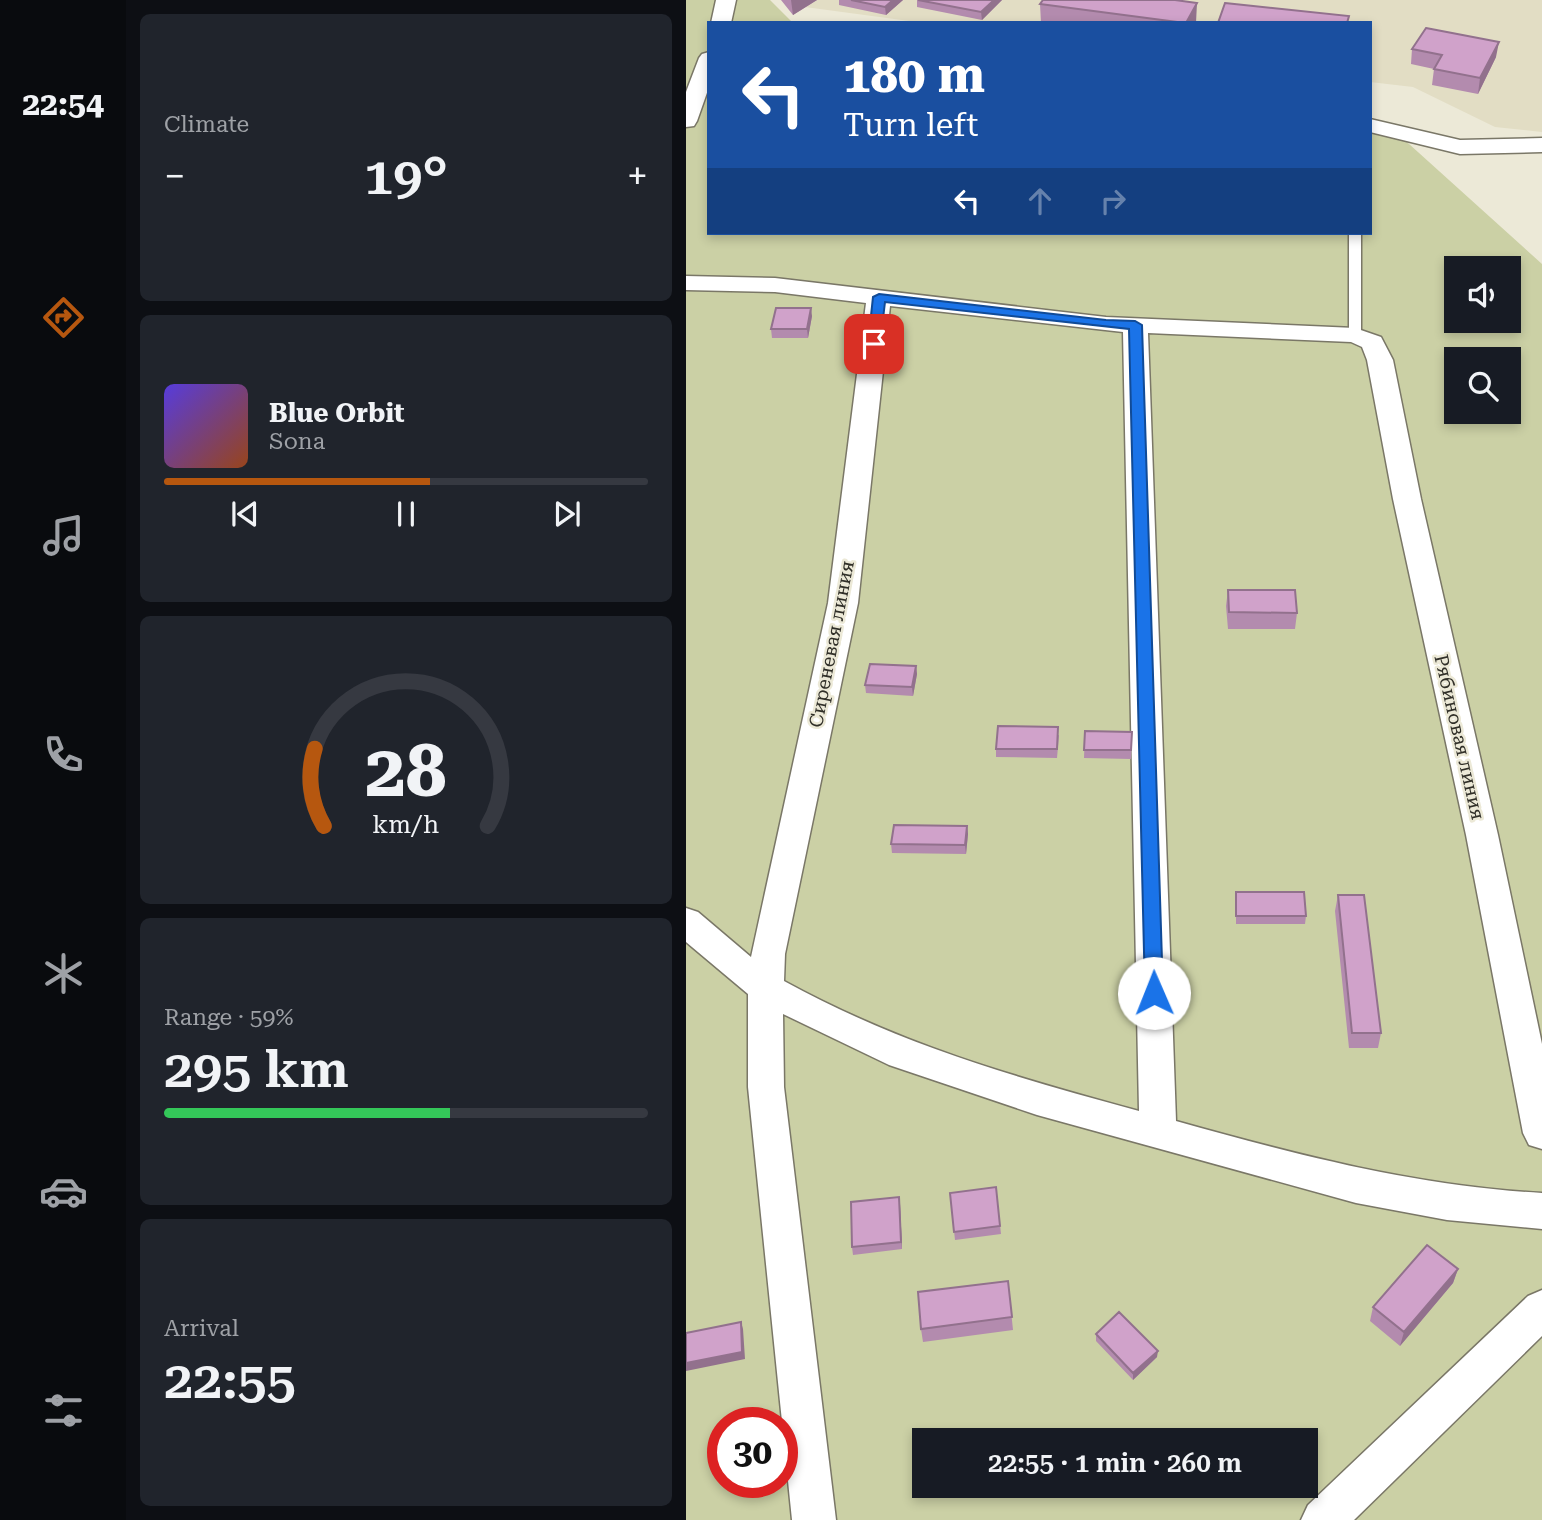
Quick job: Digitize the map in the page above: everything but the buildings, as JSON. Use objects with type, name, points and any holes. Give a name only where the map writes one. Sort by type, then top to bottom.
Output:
[{"type":"street","points":[[721,21],[726,0]]},
{"type":"street","points":[[686,121],[707,68]]},
{"type":"street","points":[[1372,125],[1460,147],[1542,145]]},
{"type":"street","points":[[686,283],[775,285],[1106,324],[1363,338]]},
{"type":"street","name":"Сиреневая линия","points":[[814,1520],[766,1087],[764,1034],[768,954],[843,603],[879,297]]},
{"type":"street","points":[[1135,325],[1158,1132]]},
{"type":"street","name":"Рябиновая линия","points":[[1363,338],[1380,360],[1407,499],[1482,835],[1542,1133]]},
{"type":"street","points":[[686,922],[768,989],[876,1045],[945,1072],[1003,1091],[1399,1197],[1458,1206],[1542,1211]]},
{"type":"street","points":[[1323,1520],[1542,1309]]},
{"type":"lane","points":[[1355,235],[1363,338]]},
{"type":"shaded area","points":[[817,0],[1542,0],[1542,132],[1495,127],[1413,87],[1372,82],[1372,21],[909,21],[805,7]]},
{"type":"green space","points":[[686,0],[770,0],[791,21],[707,21],[707,235],[1372,235],[1372,122],[1388,125],[1542,264],[1542,1520],[686,1520]]},
{"type":"route","points":[[874,344],[879,297],[1106,324],[1135,325],[1154,993]]}]
